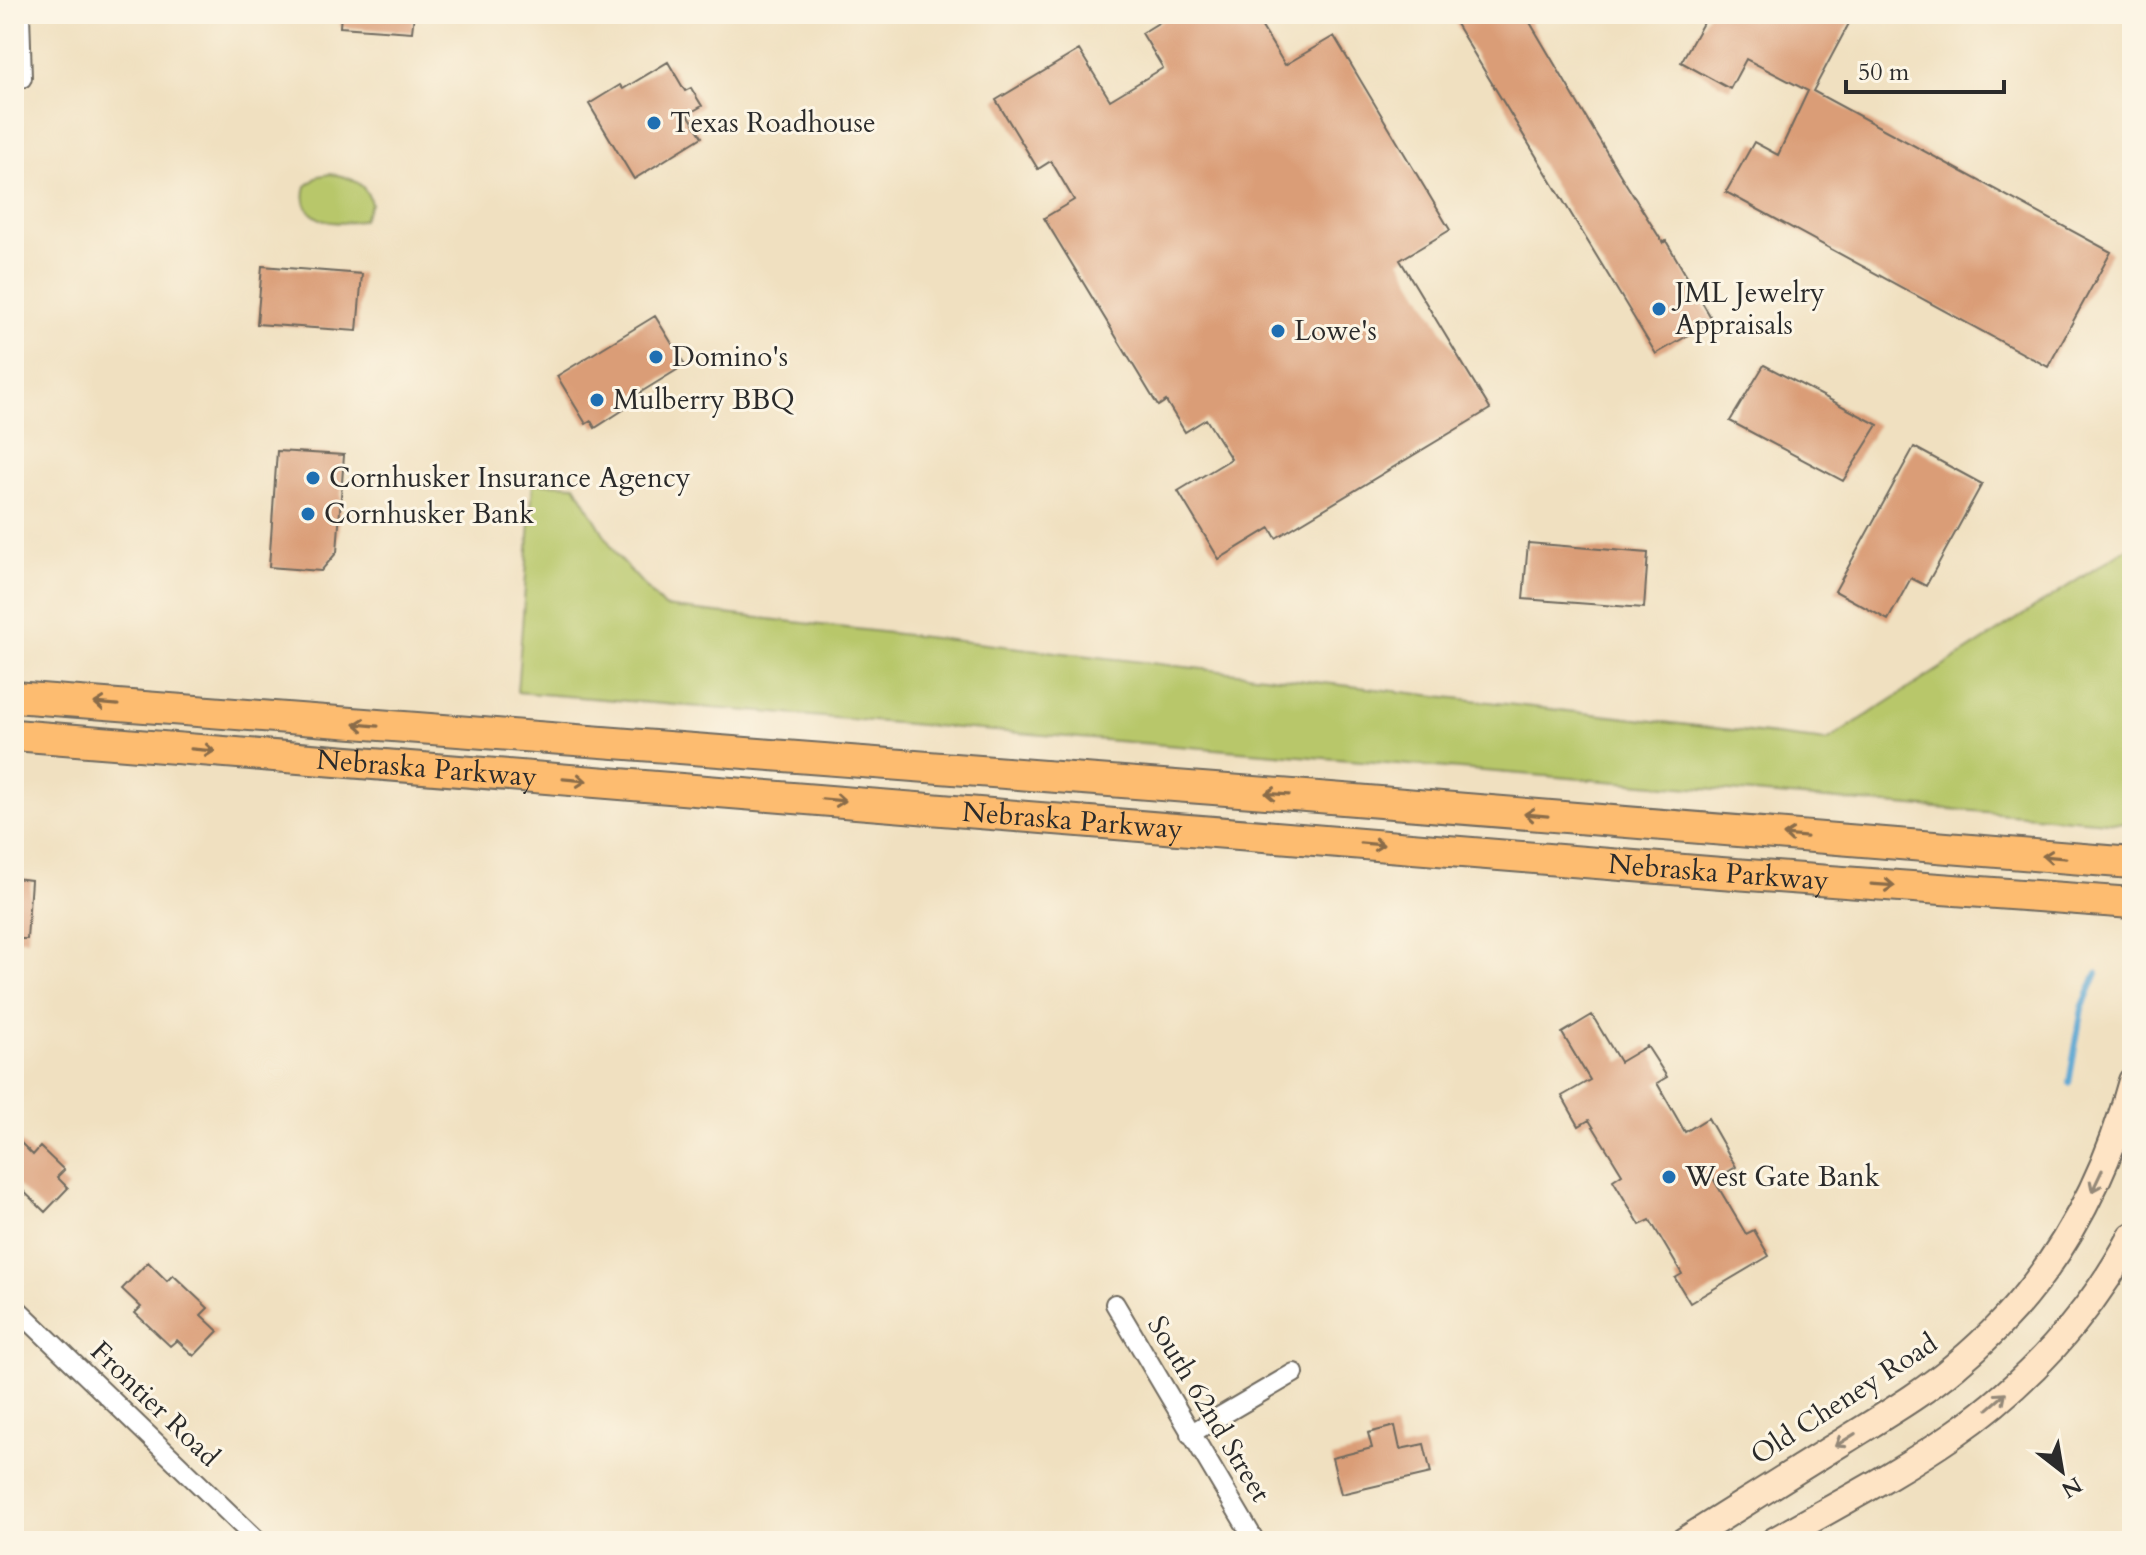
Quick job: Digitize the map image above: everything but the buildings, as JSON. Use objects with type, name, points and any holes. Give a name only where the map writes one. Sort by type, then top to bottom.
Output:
[{"type":"main road","name":"Nebraska Parkway","points":[[14,697],[2132,863]]},
{"type":"main road","name":"Nebraska Parkway","points":[[14,735],[1721,873],[2132,903]]},
{"type":"main road","name":"Old Cheney Road","points":[[1684,1541],[1912,1399],[1955,1367],[1997,1327],[2035,1284],[2075,1225],[2106,1162],[2132,1081]]},
{"type":"main road","points":[[1774,1541],[1952,1436],[1994,1404],[2067,1330],[2103,1283],[2132,1236]]},
{"type":"street","points":[[20,14],[22,78]]},
{"type":"street","name":"South 62nd Street","points":[[1115,1304],[1255,1541]]},
{"type":"street","name":"Frontier Road","points":[[14,1306],[258,1541]]},
{"type":"street","points":[[1190,1434],[1294,1373]]},
{"type":"green space","points":[[330,174],[351,179],[366,191],[371,204],[363,219],[331,222],[313,215],[307,208],[306,186],[319,176]]},
{"type":"green space","points":[[533,483],[575,485],[617,556],[664,607],[1827,741],[2132,545],[2132,824],[517,692]]},
{"type":"waterway","points":[[2069,1083],[2082,1008],[2097,973]]},
{"type":"place","name":"Texas Roadhouse","points":[[654,123]]},
{"type":"place","name":"JML Jewelry Appraisals","points":[[1659,309]]},
{"type":"place","name":"Lowe's","points":[[1278,331]]},
{"type":"place","name":"Domino's","points":[[656,357]]},
{"type":"place","name":"Mulberry BBQ","points":[[597,400]]},
{"type":"place","name":"Cornhusker Insurance Agency","points":[[313,478]]},
{"type":"place","name":"Cornhusker Bank","points":[[308,514]]},
{"type":"place","name":"West Gate Bank","points":[[1669,1177]]}]
